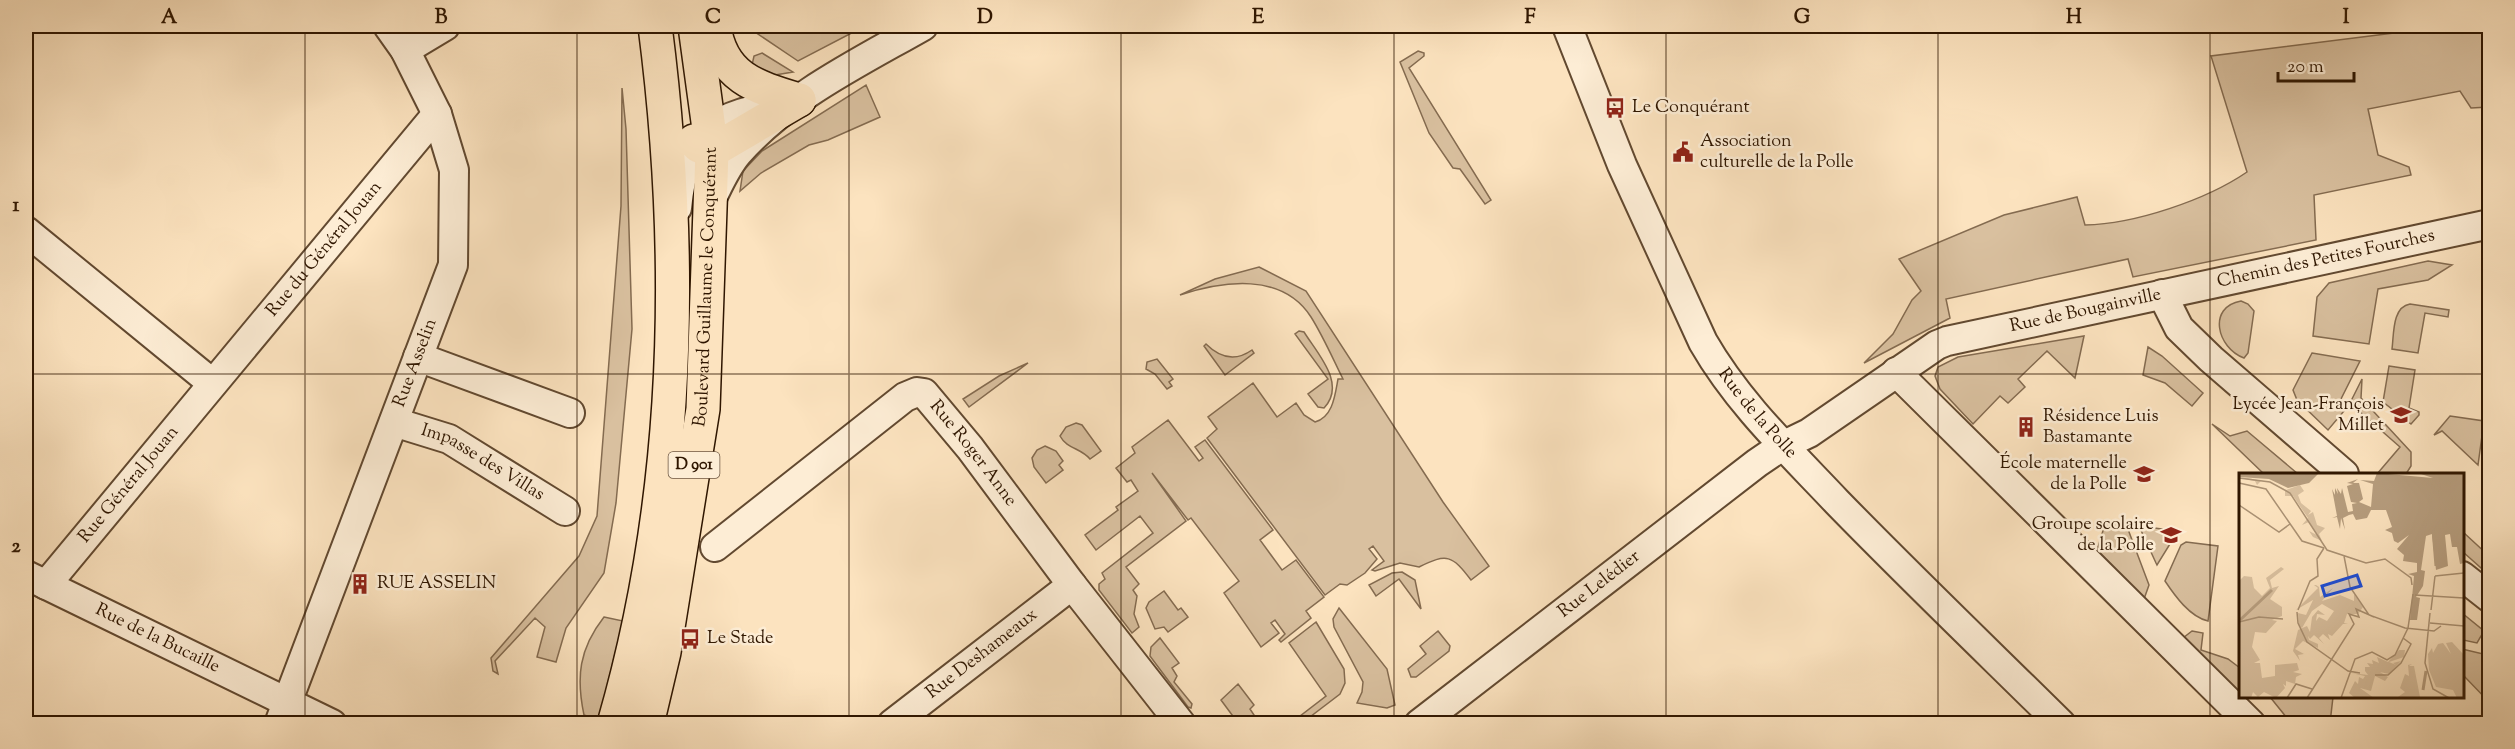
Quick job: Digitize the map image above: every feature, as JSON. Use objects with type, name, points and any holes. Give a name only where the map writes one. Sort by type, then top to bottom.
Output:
[{"type":"main road","name":"Boulevard Guillaume le Conquérant","points":[[614,723],[642,608],[662,491],[673,366],[673,258],[665,98],[656,26]]},
{"type":"main road","points":[[673,26],[687,133],[705,140],[799,100]]},
{"type":"main road","name":"Boulevard Guillaume le Conquérant","points":[[647,723],[666,640],[703,409],[710,202],[695,26]]},
{"type":"main road","points":[[714,26],[721,54],[738,74],[768,91],[799,100]]},
{"type":"street","name":"Rue Asselin","points":[[283,713],[453,265],[454,170],[437,114],[405,50],[388,26]]},
{"type":"street","points":[[405,50],[445,26]]},
{"type":"street","points":[[710,202],[737,154],[799,100],[923,26]]},
{"type":"street","name":"Rue de la Polle","points":[[1567,26],[1622,165],[1703,342],[1715,363],[1755,416],[1782,446],[1907,574],[2061,723]]},
{"type":"street","name":"Rue du Général Jouan","points":[[212,383],[437,114]]},
{"type":"street","points":[[673,258],[679,191],[705,140]]},
{"type":"street","name":"Chemin des Petites Fourches","points":[[2162,294],[2490,224]]},
{"type":"street","points":[[26,231],[212,383]]},
{"type":"street","name":"Rue de Bougainville","points":[[1782,446],[1809,433],[1896,372],[1947,341],[2162,294],[2179,328],[2195,344],[2343,473]]},
{"type":"street","points":[[418,357],[570,413]]},
{"type":"street","points":[[1896,372],[2251,723]]},
{"type":"street","name":"Rue Général Jouan","points":[[36,580],[212,383]]},
{"type":"street","name":"Rue Roger Anne","points":[[716,548],[905,397],[917,392],[924,393],[1180,723]]},
{"type":"street","name":"Impasse des Villas","points":[[394,422],[449,439],[565,511]]},
{"type":"street","name":"Rue Lelédier","points":[[1419,723],[1782,446]]},
{"type":"street","points":[[2464,577],[2490,598]]},
{"type":"street","name":"Rue de la Bucaille","points":[[36,580],[283,713],[332,723]]},
{"type":"street","name":"Rue Deshameaux","points":[[892,723],[1072,585]]},
{"type":"shaded area","points":[[746,26],[865,26],[798,61]]},
{"type":"shaded area","points":[[2450,26],[2489,26],[2489,107],[2471,108],[2460,91],[2368,109],[2378,155],[2409,167],[2411,175],[2314,195],[2316,240],[2133,277],[2128,259],[1946,299],[1950,318],[1864,363],[1893,334],[1912,300],[1921,291],[1899,259],[2004,215],[2077,197],[2085,225],[2105,224],[2147,215],[2191,201],[2247,172],[2211,56]]},
{"type":"shaded area","points":[[1418,51],[1424,53],[1424,56],[1409,68],[1491,200],[1485,204],[1460,169],[1453,168],[1429,133],[1400,62]]},
{"type":"shaded area","points":[[762,53],[793,72],[775,75],[752,65],[754,56]]},
{"type":"shaded area","points":[[866,85],[880,117],[828,140],[809,145],[761,173],[740,191],[743,171],[762,151]]},
{"type":"shaded area","points":[[622,88],[626,129],[632,329],[616,503],[604,573],[566,628],[556,662],[537,657],[545,627],[535,618],[495,661],[498,674],[493,671],[491,658],[579,556],[597,516],[621,206]]},
{"type":"shaded area","points":[[2428,261],[2452,265],[2428,280],[2378,289],[2369,344],[2313,336],[2317,297],[2329,283]]},
{"type":"shaded area","points":[[1259,267],[1306,291],[1443,502],[1489,566],[1471,580],[1454,561],[1443,558],[1419,567],[1400,563],[1372,570],[1384,561],[1373,546],[1369,549],[1377,559],[1365,573],[1347,585],[1340,584],[1325,595],[1207,438],[1217,429],[1208,417],[1253,383],[1277,417],[1296,403],[1304,415],[1315,422],[1326,415],[1334,398],[1338,379],[1343,379],[1311,317],[1299,303],[1284,293],[1251,284],[1233,284],[1180,295],[1215,279]]},
{"type":"shaded area","points":[[2241,301],[2248,304],[2254,311],[2248,353],[2244,358],[2227,346],[2220,328],[2223,311],[2230,305]]},
{"type":"shaded area","points":[[2410,304],[2449,310],[2448,317],[2425,313],[2418,353],[2392,349],[2397,316],[2404,306]]},
{"type":"shaded area","points":[[1299,331],[1304,332],[1328,369],[1332,389],[1330,399],[1324,408],[1318,407],[1308,394],[1328,379],[1295,334]]},
{"type":"shaded area","points":[[2084,336],[2075,378],[2047,351],[2018,379],[2025,387],[2008,403],[2000,396],[1973,424],[1940,389],[1935,376],[1938,367],[1958,357]]},
{"type":"shaded area","points":[[1206,344],[1217,353],[1228,357],[1240,356],[1252,350],[1254,353],[1225,375],[1204,346]]},
{"type":"shaded area","points":[[2148,347],[2162,356],[2203,393],[2192,406],[2165,383],[2143,375]]},
{"type":"shaded area","points":[[2312,353],[2360,361],[2339,403],[2344,411],[2328,430],[2297,400],[2293,390]]},
{"type":"shaded area","points":[[1157,359],[1173,379],[1169,382],[1172,386],[1167,389],[1155,374],[1146,369],[1147,362]]},
{"type":"shaded area","points":[[1028,363],[969,407],[963,399],[999,376]]},
{"type":"shaded area","points":[[2389,366],[2415,370],[2409,408],[2419,412],[2419,415],[2411,424],[2383,402]]},
{"type":"shaded area","points":[[2362,379],[2361,398],[2411,452],[2411,466],[2407,473],[2378,473],[2400,447],[2350,403]]},
{"type":"shaded area","points":[[2450,416],[2484,421],[2478,465],[2442,431],[2434,435]]},
{"type":"shaded area","points":[[1168,420],[1199,461],[1203,458],[1195,447],[1205,440],[1273,530],[1260,540],[1282,570],[1296,560],[1324,597],[1306,611],[1311,618],[1281,642],[1279,640],[1285,634],[1275,620],[1271,623],[1279,633],[1261,647],[1224,593],[1239,581],[1191,518],[1188,520],[1152,473],[1186,521],[1126,567],[1139,584],[1133,590],[1137,596],[1134,614],[1139,627],[1132,633],[1099,590],[1099,584],[1105,579],[1102,573],[1153,533],[1140,516],[1096,550],[1085,535],[1118,510],[1116,507],[1138,491],[1131,480],[1127,482],[1116,468],[1135,453],[1132,447]]},
{"type":"shaded area","points":[[1076,423],[1082,425],[1101,451],[1090,459],[1066,444],[1060,436],[1066,427]]},
{"type":"shaded area","points":[[2212,424],[2230,436],[2247,431],[2297,473],[2263,473]]},
{"type":"shaded area","points":[[1045,446],[1056,451],[1063,461],[1059,465],[1063,470],[1046,483],[1034,467],[1032,458],[1037,450]]},
{"type":"shaded area","points":[[2106,521],[2126,524],[2149,585],[2144,599],[2097,550]]},
{"type":"shaded area","points":[[2139,526],[2178,531],[2157,565],[2156,563]]},
{"type":"shaded area","points":[[2464,533],[2489,556],[2489,575],[2464,553]]},
{"type":"shaded area","points":[[2186,542],[2218,546],[2208,621],[2189,611],[2165,581],[2181,545]]},
{"type":"shaded area","points":[[1402,572],[1415,580],[1421,609],[1399,579],[1376,596],[1369,585],[1392,573]]},
{"type":"shaded area","points":[[1164,591],[1178,610],[1181,608],[1188,617],[1168,632],[1164,627],[1155,629],[1146,608],[1149,602]]},
{"type":"shaded area","points":[[1339,608],[1387,669],[1395,705],[1387,708],[1357,703],[1363,682],[1334,627],[1333,619]]},
{"type":"shaded area","points":[[2464,615],[2484,631],[2477,643],[2464,640]]},
{"type":"shaded area","points":[[604,617],[623,621],[599,720],[584,715],[580,676],[589,640]]},
{"type":"shaded area","points":[[1316,622],[1344,669],[1345,683],[1340,694],[1302,723],[1291,723],[1326,696],[1289,643]]},
{"type":"shaded area","points":[[1438,631],[1450,646],[1449,651],[1416,677],[1411,677],[1408,669],[1426,654],[1420,646]]},
{"type":"shaded area","points":[[2192,631],[2203,633],[2201,650],[2228,659],[2239,667],[2239,695],[2183,638]]},
{"type":"shaded area","points":[[1160,638],[1179,663],[1172,668],[1177,676],[1174,682],[1192,704],[1191,708],[1150,656],[1151,647]]},
{"type":"shaded area","points":[[2464,649],[2483,654],[2489,649],[2489,702],[2464,676]]},
{"type":"shaded area","points":[[1238,684],[1254,705],[1250,709],[1254,715],[1238,723],[1221,700]]},
{"type":"shaded area","points":[[2271,698],[2333,698],[2330,723],[2291,723]]},
{"type":"place","name":"Le Conquérant","points":[[1615,108]]},
{"type":"place","name":"Association culturelle de la Polle","points":[[1683,152]]},
{"type":"place","name":"Lycée Jean-François Millet","points":[[2401,415]]},
{"type":"place","name":"Résidence Luis Bastamante","points":[[2026,427]]},
{"type":"place","name":"École maternelle de la Polle","points":[[2144,474]]},
{"type":"place","name":"Groupe scolaire de la Polle","points":[[2171,535]]},
{"type":"place","name":"RUE ASSELIN","points":[[360,584]]},
{"type":"place","name":"Le Stade","points":[[690,639]]}]
